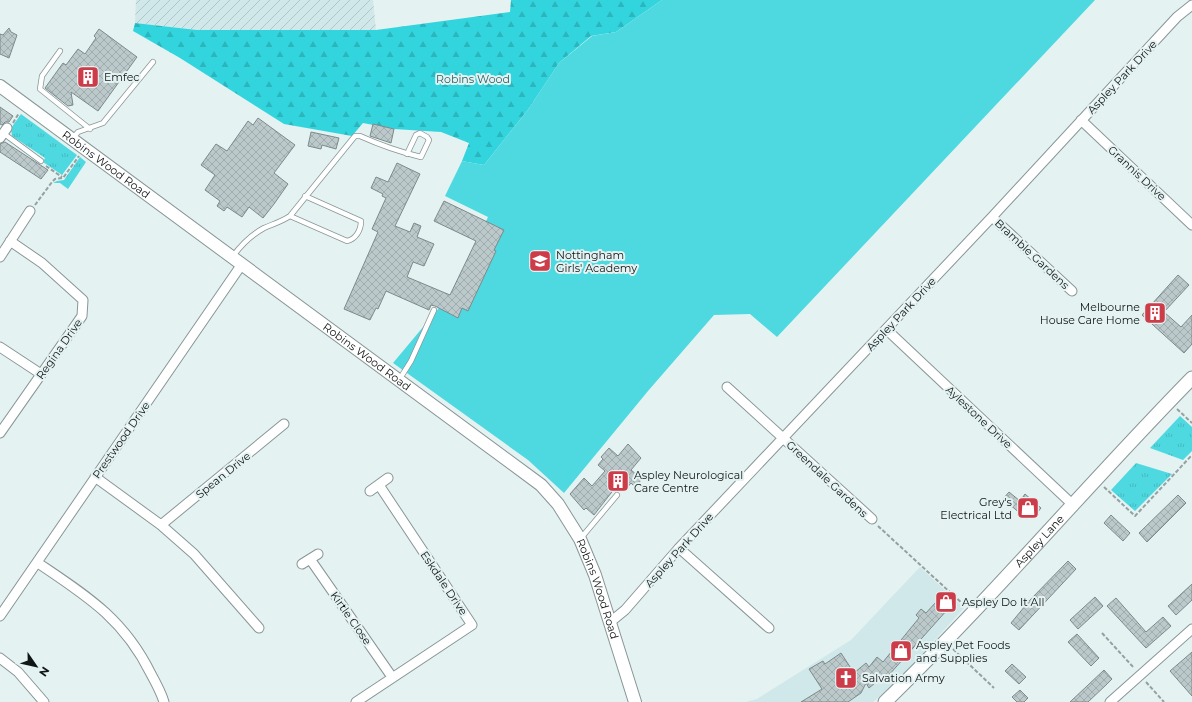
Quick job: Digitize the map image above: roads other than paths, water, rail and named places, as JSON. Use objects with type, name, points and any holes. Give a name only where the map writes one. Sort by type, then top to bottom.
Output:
[{"type":"main road","name":"Aspley Lane","points":[[886,702],[946,643],[1095,479],[1192,378]]},
{"type":"street","name":"Aspley Park Drive","points":[[608,619],[614,619],[625,610],[679,548],[992,217],[1177,17],[1192,5]]},
{"type":"street","name":"Robins Wood Road","points":[[0,86],[541,485],[566,514],[580,539],[594,575],[635,702]]},
{"type":"street","name":"Grannis Drive","points":[[1081,120],[1192,225]]},
{"type":"street","points":[[0,257],[30,211]]},
{"type":"street","name":"Bramble Gardens","points":[[992,217],[1072,291]]},
{"type":"street","name":"Regina Drive","points":[[0,433],[82,316],[83,300],[42,264],[10,241]]},
{"type":"street","name":"Prestwood Drive","points":[[0,616],[38,563],[95,477],[242,264]]},
{"type":"street","name":"Aylestone Drive","points":[[886,329],[1072,504]]},
{"type":"street","points":[[0,347],[41,374]]},
{"type":"street","name":"Greendale Gardens","points":[[727,387],[872,519]]},
{"type":"street","name":"Spean Drive","points":[[161,525],[284,424]]},
{"type":"street","points":[[95,477],[161,525],[213,574],[259,628]]},
{"type":"street","points":[[370,491],[388,478]]},
{"type":"street","name":"Eskdale Drive","points":[[356,702],[472,625],[379,485]]},
{"type":"street","points":[[679,548],[769,628]]},
{"type":"street","name":"Kirtle Close","points":[[302,564],[314,556],[392,678]]},
{"type":"street","points":[[38,563],[89,597],[108,614],[140,653],[164,702]]},
{"type":"street","points":[[1110,702],[1192,629]]},
{"type":"street","points":[[0,658],[18,672],[44,702]]},
{"type":"lane","points":[[60,51],[42,76],[40,89],[90,129]]},
{"type":"lane","points":[[72,139],[78,132],[90,129],[103,123],[153,62]]},
{"type":"lane","points":[[3,133],[41,161]]},
{"type":"lane","points":[[232,257],[242,244],[254,234],[290,216],[355,136],[407,154],[421,157],[429,140],[428,137],[420,133],[416,134],[407,154]]},
{"type":"lane","points":[[290,216],[347,241],[355,237],[361,226],[361,222],[305,196]]},
{"type":"lane","points":[[399,380],[411,361],[434,310]]},
{"type":"lane","points":[[580,539],[618,495]]},
{"type":"place","name":"Emfec","points":[[88,77]]},
{"type":"place","name":"Nottingham Girls' Academy","points":[[540,261]]},
{"type":"place","name":"Melbourne House Care Home","points":[[1155,313]]},
{"type":"place","name":"Aspley Neurological Care Centre","points":[[618,481]]},
{"type":"place","name":"Grey's Electrical Ltd","points":[[1028,508]]},
{"type":"place","name":"Aspley Do It All","points":[[946,602]]},
{"type":"place","name":"Aspley Pet Foods and Supplies","points":[[901,651]]},
{"type":"place","name":"Salvation Army","points":[[846,678]]},
{"type":"park label","name":"Robins Wood","points":[[473,79]]}]
